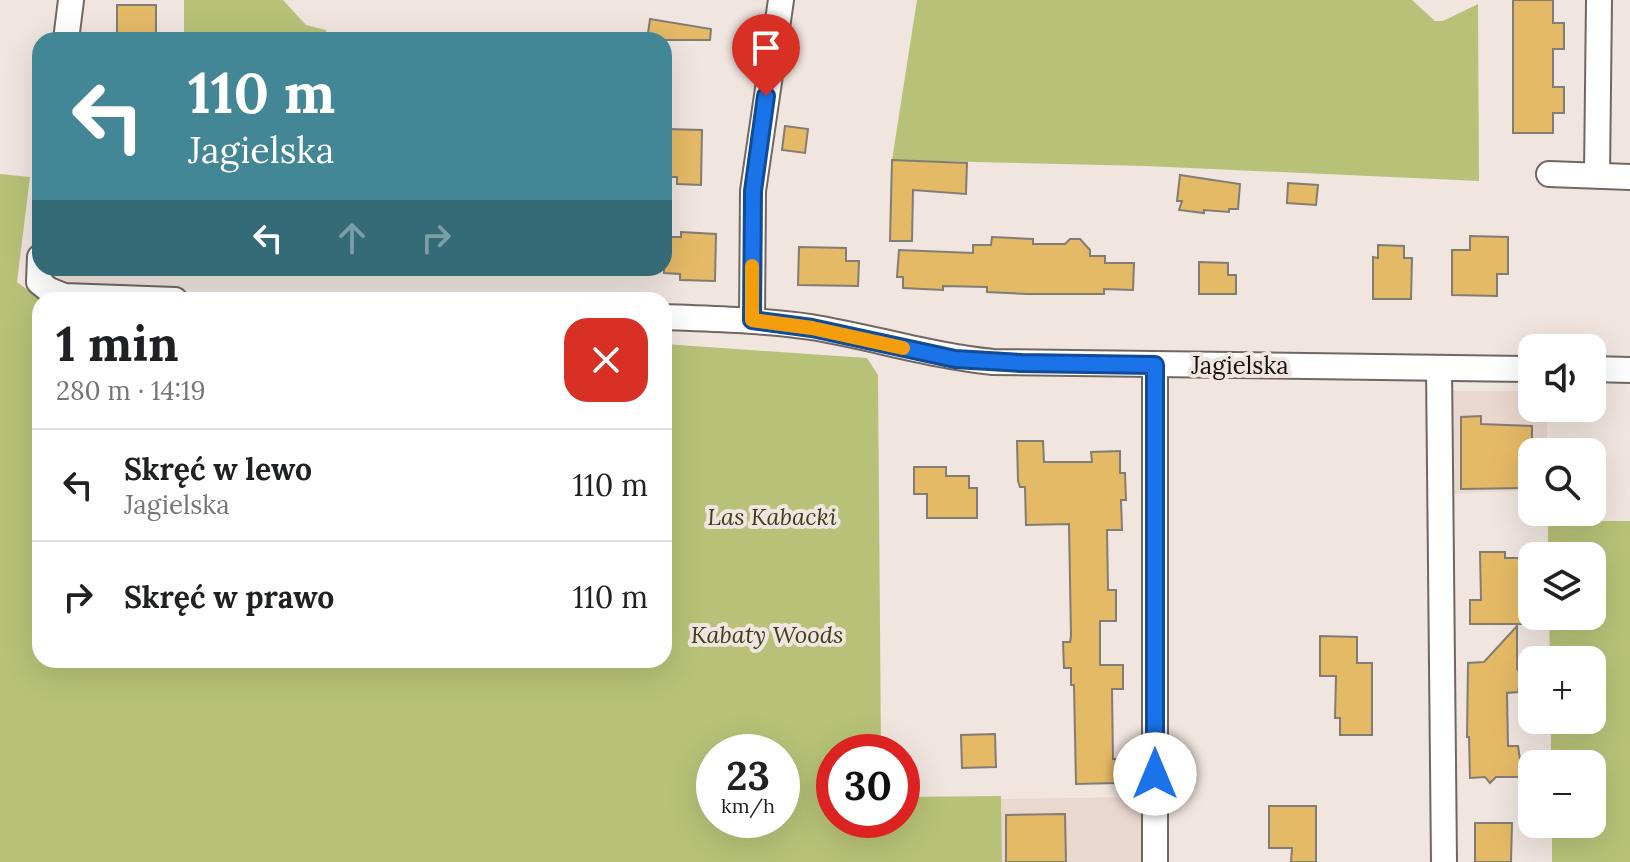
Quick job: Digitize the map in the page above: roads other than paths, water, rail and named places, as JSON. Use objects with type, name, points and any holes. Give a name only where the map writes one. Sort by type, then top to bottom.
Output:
[{"type":"street","points":[[67,32],[71,0]]},
{"type":"street","points":[[752,320],[753,191],[781,0]]},
{"type":"street","points":[[1597,175],[1599,0]]},
{"type":"street","points":[[1549,174],[1630,177]]},
{"type":"street","points":[[39,276],[39,282],[54,292]]},
{"type":"street","name":"Jagielska","points":[[672,317],[752,320],[812,328],[955,359],[1155,365],[1518,369]]},
{"type":"street","points":[[1155,365],[1155,862]]},
{"type":"street","points":[[1439,368],[1444,862]]},
{"type":"street","points":[[1606,369],[1630,370]]},
{"type":"park label","name":"Las Kabacki","points":[[772,517]]},
{"type":"park label","name":"Kabaty Woods","points":[[767,635]]}]
